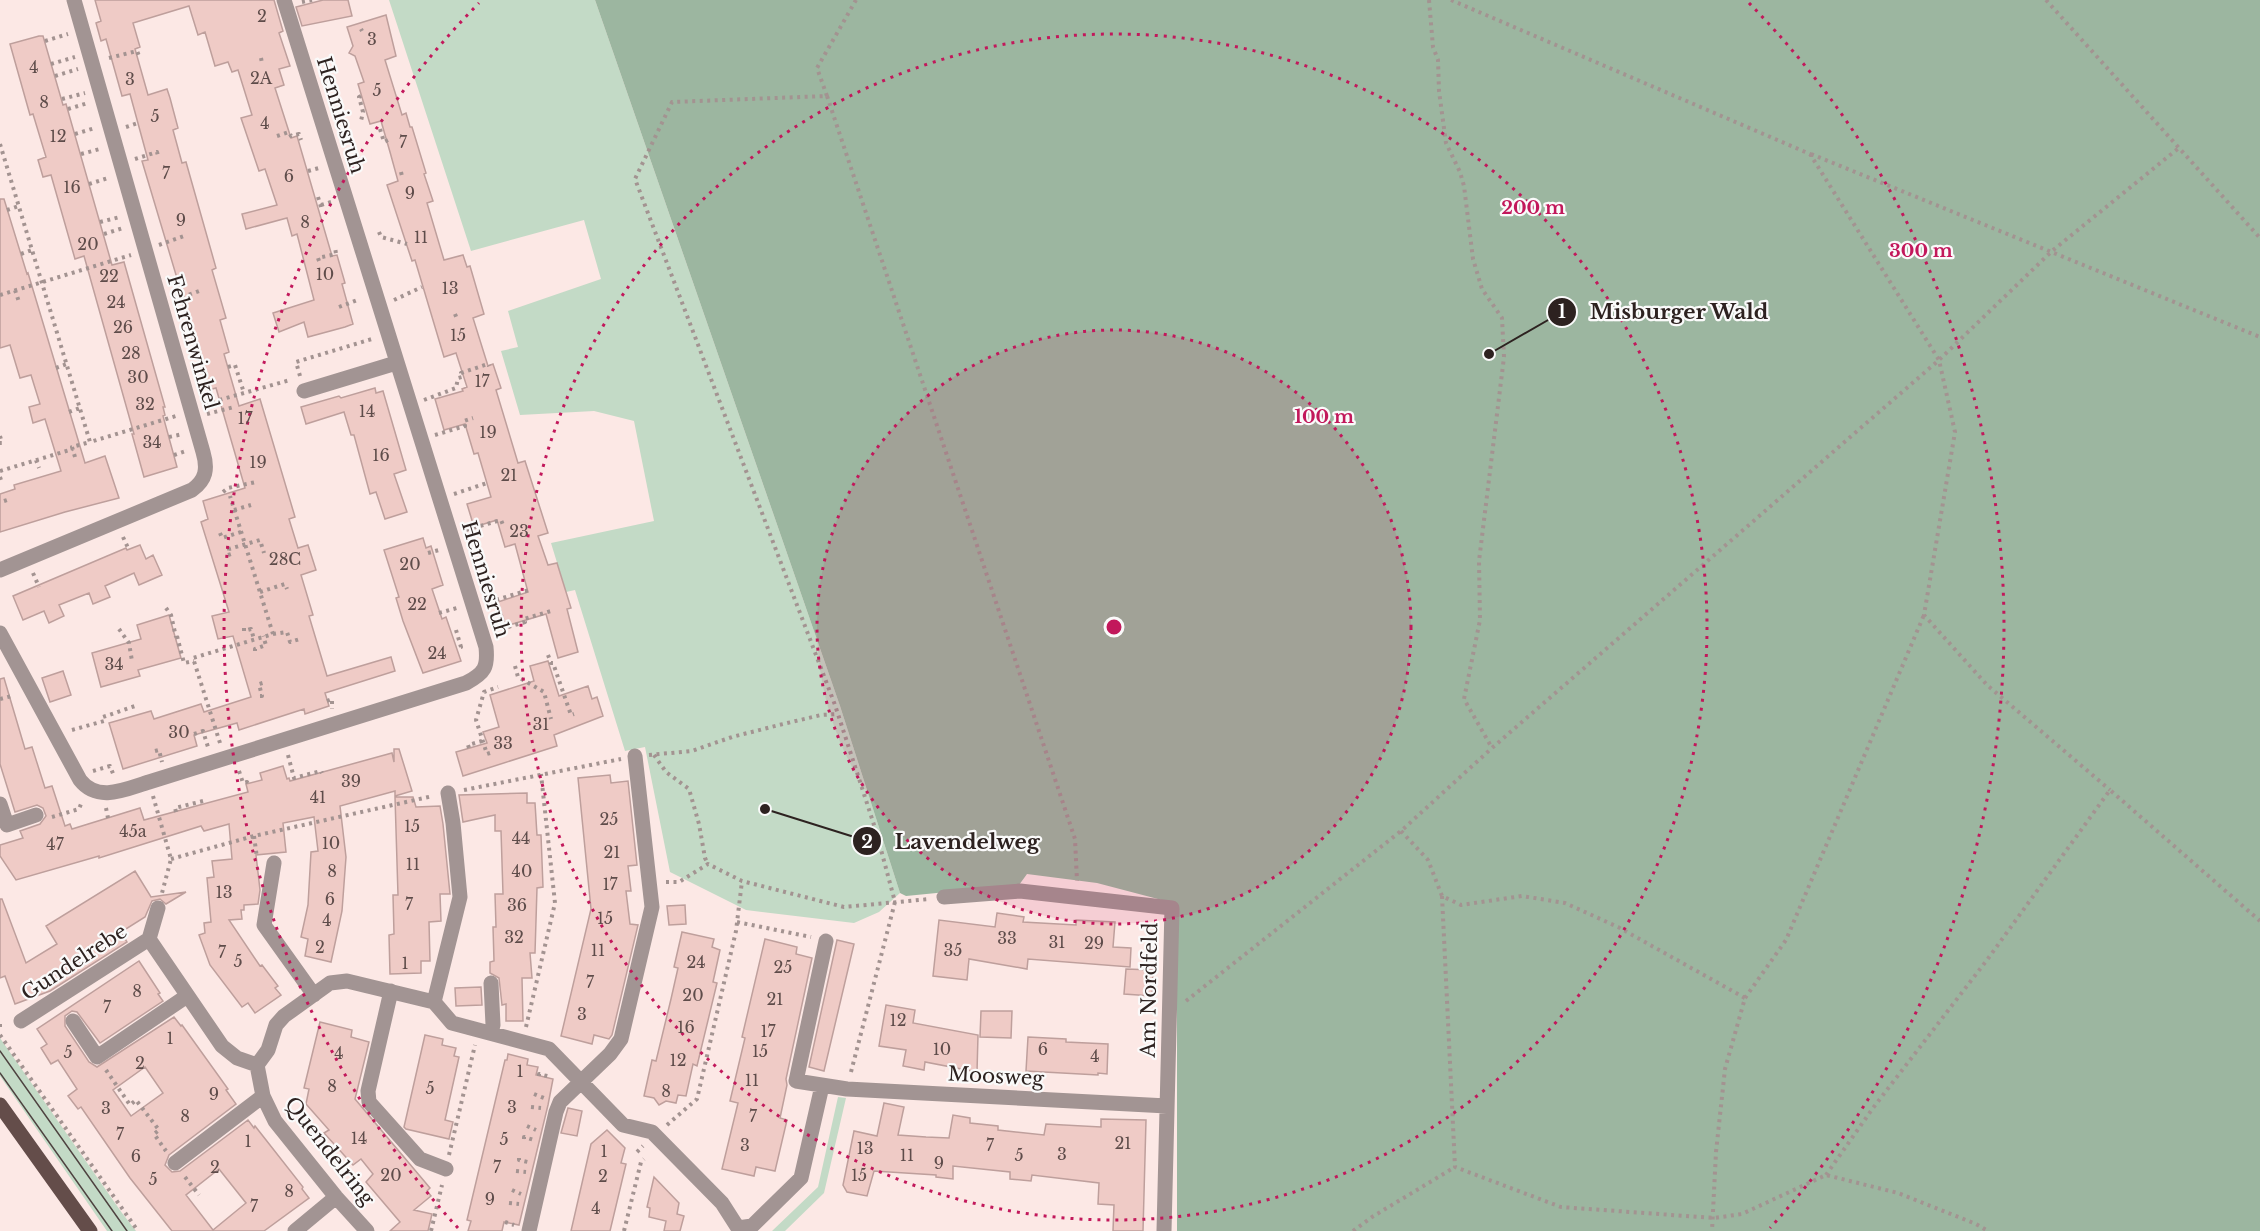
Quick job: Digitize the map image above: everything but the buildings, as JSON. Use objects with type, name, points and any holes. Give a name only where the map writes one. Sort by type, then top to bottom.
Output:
[{"type":"main road","points":[[0,1105],[90,1231]]},
{"type":"street","name":"Fehrenwinkel","points":[[0,570],[192,490],[203,482],[206,472],[205,460],[74,0]]},
{"type":"street","name":"Henniesruh","points":[[0,633],[85,786],[97,792],[112,793],[232,762],[466,683],[478,677],[483,670],[487,661],[486,647],[284,0]]},
{"type":"street","points":[[302,384],[396,363]]},
{"type":"street","points":[[529,1231],[560,1102],[610,1054],[621,1039],[652,907],[635,756]]},
{"type":"street","points":[[434,1002],[460,897],[448,793]]},
{"type":"street","points":[[0,804],[7,825],[36,815]]},
{"type":"street","points":[[274,863],[264,925],[314,995]]},
{"type":"street","name":"Am Nordfeld","points":[[944,897],[1020,891],[1172,908],[1164,1231]]},
{"type":"street","name":"Gundelrebe","points":[[21,1021],[149,939],[158,908]]},
{"type":"street","name":"Gundelrebe","points":[[149,939],[222,1046],[237,1058],[257,1065]]},
{"type":"street","name":"Moosweg","points":[[826,940],[796,1081],[847,1089],[1167,1106]]},
{"type":"street","points":[[257,1065],[268,1050],[276,1025],[284,1016],[330,984],[339,981],[434,1002],[452,1023],[549,1049],[623,1125],[652,1132],[722,1203],[737,1230],[752,1226],[801,1178],[822,1086]]},
{"type":"street","points":[[484,1032],[493,1025],[491,983]]},
{"type":"street","points":[[392,991],[368,1091],[369,1102],[420,1159],[446,1169]]},
{"type":"street","points":[[73,1021],[97,1057],[187,996]]},
{"type":"street","name":"Quendelring","points":[[257,1065],[263,1096],[275,1121],[336,1197],[367,1231]]},
{"type":"street","points":[[175,1163],[263,1096]]},
{"type":"street","points":[[296,1231],[336,1197]]},
{"type":"path","points":[[856,0],[817,68],[1075,839],[1078,896]]},
{"type":"path","points":[[1429,0],[1433,48],[1438,60],[1439,91],[1446,143],[1464,186],[1473,260],[1482,290],[1502,318],[1504,357],[1479,561],[1480,620],[1464,699],[1492,748]]},
{"type":"path","points":[[1451,0],[1810,154],[2052,250],[2260,337]]},
{"type":"path","points":[[2046,0],[2260,238]]},
{"type":"path","points":[[45,40],[72,33]]},
{"type":"path","points":[[107,53],[109,59],[137,51],[139,56],[137,57]]},
{"type":"path","points":[[51,64],[79,56]]},
{"type":"path","points":[[55,76],[82,68]]},
{"type":"path","points":[[62,99],[88,92]]},
{"type":"path","points":[[361,96],[359,97],[363,112],[361,121]]},
{"type":"path","points":[[827,96],[672,102],[635,179],[837,714],[876,831],[894,902],[847,1089]]},
{"type":"path","points":[[68,109],[91,102]]},
{"type":"path","points":[[125,127],[138,123]]},
{"type":"path","points":[[75,134],[98,127]]},
{"type":"path","points":[[380,129],[384,142],[388,140]]},
{"type":"path","points":[[277,136],[289,132],[291,136],[299,134],[301,140]]},
{"type":"path","points":[[0,144],[90,442]]},
{"type":"path","points":[[1170,1014],[1401,831],[1492,748],[1939,360],[2052,250],[2180,147]]},
{"type":"path","points":[[81,154],[104,148]]},
{"type":"path","points":[[134,159],[157,153],[158,156]]},
{"type":"path","points":[[1712,1231],[1716,1152],[1725,1069],[1745,998],[1786,940],[1924,615],[1955,432],[1939,360],[1810,154]]},
{"type":"path","points":[[0,163],[5,162]]},
{"type":"path","points":[[308,171],[323,166]]},
{"type":"path","points":[[89,184],[109,178]]},
{"type":"path","points":[[318,197],[321,206],[332,202]]},
{"type":"path","points":[[7,210],[19,206]]},
{"type":"path","points":[[100,222],[120,217]]},
{"type":"path","points":[[104,234],[127,227]]},
{"type":"path","points":[[379,232],[381,237],[407,244]]},
{"type":"path","points":[[159,245],[187,235]]},
{"type":"path","points":[[319,261],[318,258],[336,254],[334,247]]},
{"type":"path","points":[[21,254],[32,250]]},
{"type":"path","points":[[0,295],[138,254]]},
{"type":"path","points":[[390,302],[422,287]]},
{"type":"path","points":[[15,291],[19,302]]},
{"type":"path","points":[[171,301],[199,291]]},
{"type":"path","points":[[339,307],[365,298]]},
{"type":"path","points":[[186,337],[195,333]]},
{"type":"path","points":[[201,406],[244,393],[302,384],[296,362],[388,335]]},
{"type":"path","points":[[56,368],[67,364]]},
{"type":"path","points":[[420,402],[456,388],[458,378],[462,377],[460,373],[488,364],[489,366]]},
{"type":"path","points":[[228,367],[235,365],[244,393]]},
{"type":"path","points":[[207,414],[234,407]]},
{"type":"path","points":[[69,412],[80,408]]},
{"type":"path","points":[[0,471],[181,415]]},
{"type":"path","points":[[430,437],[465,426],[464,421],[473,418]]},
{"type":"path","points":[[169,437],[186,433]]},
{"type":"path","points":[[0,436],[2,443],[0,443]]},
{"type":"path","points":[[174,455],[186,451],[185,448],[190,446]]},
{"type":"path","points":[[73,449],[75,457]]},
{"type":"path","points":[[36,460],[39,468]]},
{"type":"path","points":[[223,492],[224,489],[256,482],[255,480]]},
{"type":"path","points":[[450,495],[487,483]]},
{"type":"path","points":[[230,495],[273,633]]},
{"type":"path","points":[[234,510],[250,505]]},
{"type":"path","points":[[461,532],[501,520],[503,525]]},
{"type":"path","points":[[220,534],[222,538],[242,532]]},
{"type":"path","points":[[122,534],[129,550]]},
{"type":"path","points":[[228,555],[231,554],[229,549],[260,540],[264,553]]},
{"type":"path","points":[[428,553],[440,549]]},
{"type":"path","points":[[31,569],[39,587]]},
{"type":"path","points":[[260,592],[285,584],[287,589]]},
{"type":"path","points":[[498,600],[529,590]]},
{"type":"path","points":[[439,613],[459,607]]},
{"type":"path","points":[[166,608],[171,615],[184,663],[194,661]]},
{"type":"path","points":[[501,617],[505,628],[525,622],[524,619],[551,611]]},
{"type":"path","points":[[1924,615],[1987,685],[2260,921]]},
{"type":"path","points":[[244,628],[244,631],[251,629],[254,639]]},
{"type":"path","points":[[119,629],[129,643],[132,661]]},
{"type":"path","points":[[456,630],[461,647],[457,648]]},
{"type":"path","points":[[248,784],[243,783],[232,762],[193,658],[273,633],[287,632],[290,642],[300,639],[301,641]]},
{"type":"path","points":[[255,651],[266,645],[263,636]]},
{"type":"path","points":[[548,655],[553,663],[571,715],[574,714]]},
{"type":"path","points":[[515,666],[518,677],[544,692],[551,719]]},
{"type":"path","points":[[260,696],[262,696],[259,684],[266,682]]},
{"type":"path","points":[[490,753],[487,754],[476,720],[484,692],[498,687]]},
{"type":"path","points":[[0,699],[12,696]]},
{"type":"path","points":[[327,700],[332,699],[333,712]]},
{"type":"path","points":[[66,723],[71,730],[104,721],[103,717],[138,705]]},
{"type":"path","points":[[171,859],[254,836],[448,793],[635,756],[692,751],[732,737],[779,725],[821,715],[837,714]]},
{"type":"path","points":[[194,734],[203,731],[209,751]]},
{"type":"path","points":[[469,748],[468,745],[482,741]]},
{"type":"path","points":[[287,749],[292,779],[321,771],[322,773]]},
{"type":"path","points":[[155,751],[159,750],[163,765]]},
{"type":"path","points":[[654,755],[666,772],[688,789],[708,864],[742,881],[844,907],[944,897]]},
{"type":"path","points":[[89,772],[110,766],[115,779]]},
{"type":"path","points":[[523,1042],[555,903],[540,774]]},
{"type":"path","points":[[149,782],[171,859],[158,908]]},
{"type":"path","points":[[1455,1167],[1562,1207],[1714,1218],[1742,1214],[1826,1175],[1873,1108],[1987,960],[2110,790]]},
{"type":"path","points":[[176,812],[175,808],[207,800]]},
{"type":"path","points":[[106,812],[108,818]]},
{"type":"path","points":[[1401,831],[1428,860],[1442,896],[1455,1167]]},
{"type":"path","points":[[679,882],[708,864]]},
{"type":"path","points":[[637,1152],[697,1099],[737,922],[742,881]]},
{"type":"path","points":[[1442,896],[1461,905],[1522,896],[1565,903],[1618,927],[1745,998]]},
{"type":"path","points":[[737,922],[826,940]]},
{"type":"path","points":[[431,1231],[484,1032]]},
{"type":"path","points":[[0,1035],[138,1231]]},
{"type":"path","points":[[97,1057],[130,1105],[136,1100],[159,1130],[154,1134],[199,1195]]},
{"type":"path","points":[[624,1231],[641,1162],[644,1160]]},
{"type":"path","points":[[1353,1231],[1455,1167]]},
{"type":"path","points":[[1826,1175],[1898,1193],[1988,1231]]},
{"type":"green space","points":[[389,0],[595,0],[840,706],[900,893],[879,912],[854,923],[746,910],[670,872],[645,747],[625,751],[575,590],[566,592],[551,543],[654,521],[634,421],[594,411],[520,415],[501,351],[518,347],[508,311],[601,279],[584,220],[471,251]]},
{"type":"green space","points":[[595,0],[2260,0],[2260,1231],[1177,1231],[1177,904],[1097,883],[1027,874],[1019,885],[906,896],[900,893],[840,706]]},
{"type":"green space","points":[[0,1038],[136,1231],[107,1231],[0,1076]]},
{"type":"green space","points":[[838,1097],[846,1098],[824,1193],[785,1231],[772,1231],[818,1187]]},
{"type":"tram line","points":[[0,1051],[127,1231]]},
{"type":"tram line","points":[[0,1073],[112,1231]]},
{"type":"place","name":"Misburger Wald","points":[[1489,354]]},
{"type":"place","name":"Lavendelweg","points":[[765,809]]}]
